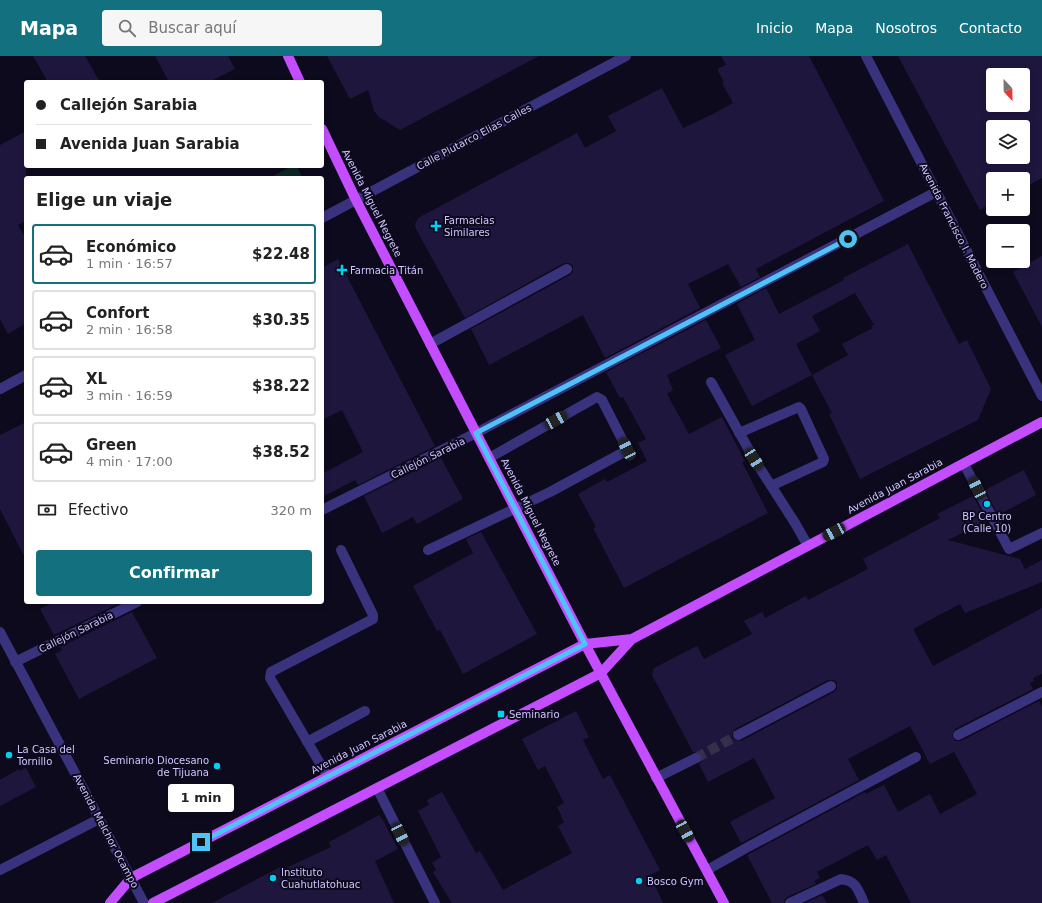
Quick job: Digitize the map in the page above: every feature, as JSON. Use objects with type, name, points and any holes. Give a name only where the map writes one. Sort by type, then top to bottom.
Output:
[{"type":"main road","points":[[288,56],[299,80]]},
{"type":"main road","name":"Avenida Miguel Negrete","points":[[324,133],[356,200],[585,644],[724,903]]},
{"type":"main road","name":"Avenida Juan Sarabia","points":[[153,903],[601,674],[632,639],[1042,422]]},
{"type":"main road","name":"Avenida Juan Sarabia","points":[[110,903],[131,878],[585,644],[632,639]]},
{"type":"street","name":"Calle Plutarco Elias Calles","points":[[324,217],[626,56]]},
{"type":"street","name":"Avenida Francisco I. Madero","points":[[866,56],[1042,396]]},
{"type":"street","name":"Callejón Sarabia","points":[[324,509],[476,433],[936,192]]},
{"type":"street","points":[[430,344],[567,269]]},
{"type":"street","points":[[0,389],[24,376]]},
{"type":"street","points":[[711,382],[739,433],[808,546]]},
{"type":"street","points":[[428,550],[516,509],[618,456],[627,449],[602,400],[597,397],[489,458]]},
{"type":"street","points":[[739,433],[798,407],[801,409],[824,459],[823,462],[771,486]]},
{"type":"street","points":[[964,464],[1009,549],[1042,533]]},
{"type":"street","points":[[328,777],[270,678],[271,672],[373,618],[341,550]]},
{"type":"street","name":"Callejón Sarabia","points":[[15,662],[133,604]]},
{"type":"street","name":"Avenida Melchor Ocampo","points":[[0,632],[144,903]]},
{"type":"street","points":[[738,735],[831,686]]},
{"type":"street","points":[[958,735],[1042,692]]},
{"type":"street","points":[[307,742],[365,711]]},
{"type":"street","points":[[707,870],[916,757]]},
{"type":"street","points":[[656,778],[696,758]]},
{"type":"street","points":[[377,788],[435,903]]},
{"type":"street","points":[[0,870],[99,819]]},
{"type":"street","points":[[790,903],[841,879],[849,880],[856,886],[864,903]]},
{"type":"green space","points":[[288,168],[298,168],[301,175],[301,176],[273,176]]},
{"type":"building","points":[[33,56],[85,56],[99,80],[47,80]]},
{"type":"building","points":[[155,56],[228,56],[235,69],[213,80],[168,80]]},
{"type":"building","points":[[327,56],[539,56],[400,130],[379,117],[374,111],[368,90],[350,99]]},
{"type":"building","points":[[721,56],[809,56],[884,201],[756,269],[760,277],[741,287],[728,264],[688,284],[700,308],[605,358],[583,315],[489,365],[471,329],[570,275],[573,272],[573,266],[570,263],[564,263],[465,318],[416,229],[415,224],[418,218],[577,133],[585,148],[616,131],[608,116],[662,88],[683,128],[711,115],[733,103],[722,83],[724,82],[717,69],[726,65]]},
{"type":"building","points":[[898,56],[1042,56],[1042,178],[1030,184],[1030,172],[986,172],[986,207],[980,210]]},
{"type":"building","points":[[24,132],[24,168],[26,168],[26,176],[24,176],[24,222],[18,225],[24,236],[24,324],[8,334],[0,319],[0,145]]},
{"type":"building","points":[[908,244],[959,344],[967,340],[991,389],[978,420],[860,479],[829,414],[832,413],[812,375],[752,406],[725,355],[755,340],[737,304],[766,288],[779,314],[844,280],[843,278]],"holes":[[[855,293],[874,325],[871,326],[873,328],[842,344],[848,355],[812,375],[796,344],[820,331],[812,316]]]},
{"type":"building","points":[[1042,256],[1042,327],[1013,272],[1020,268],[1030,268],[1030,263]]},
{"type":"building","points":[[338,259],[435,446],[358,485],[355,480],[324,496],[324,473],[363,452],[342,410],[324,419],[324,267]]},
{"type":"building","points":[[706,320],[721,348],[667,375],[673,390],[667,394],[689,434],[722,417],[745,461],[742,462],[768,513],[624,588],[593,528],[596,527],[578,494],[605,479],[607,482],[647,461],[638,443],[646,439],[623,397],[620,398],[606,372]]},
{"type":"building","points":[[24,423],[24,556],[0,509],[0,435]]},
{"type":"building","points":[[441,458],[463,499],[417,524],[413,517],[382,533],[364,496]]},
{"type":"building","points":[[1024,470],[1036,495],[998,515],[985,490]]},
{"type":"building","points":[[973,496],[987,521],[948,540],[1020,559],[1025,569],[1042,560],[1042,582],[965,613],[960,604],[913,629],[933,666],[1042,608],[1042,674],[1033,678],[1034,681],[1030,683],[1033,689],[955,729],[952,735],[955,741],[961,741],[1039,701],[1042,707],[1042,903],[911,903],[886,855],[877,860],[868,845],[817,872],[820,878],[814,881],[816,884],[787,897],[784,900],[784,903],[772,903],[747,855],[865,792],[866,794],[884,785],[898,812],[930,794],[940,814],[977,794],[954,752],[930,764],[910,726],[848,759],[859,780],[741,843],[730,822],[775,798],[754,758],[708,782],[699,764],[702,761],[702,755],[697,752],[693,752],[652,675],[654,668],[697,646],[704,659],[752,634],[744,621],[762,612],[765,618],[806,596],[808,600],[868,569],[863,559],[940,518],[937,514]],"holes":[[[828,680],[834,680],[837,683],[837,689],[834,692],[741,741],[737,741],[732,738],[732,734],[735,729]]]},
{"type":"building","points":[[481,532],[537,634],[463,674],[440,630],[437,631],[413,586],[473,553],[466,539]]},
{"type":"building","points":[[50,604],[118,604],[54,635],[40,609]]},
{"type":"building","points":[[132,612],[157,658],[79,699],[55,654],[62,650],[60,647]]},
{"type":"building","points":[[576,711],[589,737],[583,740],[603,779],[610,775],[660,870],[650,875],[663,903],[452,903],[433,872],[436,870],[432,863],[441,857],[418,811],[429,805],[427,800],[442,792],[476,853],[480,851],[503,890],[572,853],[558,826],[564,822],[557,807],[564,803],[545,766],[538,770],[522,739]]},
{"type":"building","points":[[26,768],[36,787],[0,806],[0,780],[19,769],[19,771]]},
{"type":"building","points":[[379,815],[398,849],[375,861],[394,903],[212,903],[282,866],[284,869],[331,847],[329,842]]},
{"type":"building","points":[[822,895],[827,903],[805,903]]},
{"type":"tunnel","points":[[696,758],[738,735]]},
{"type":"place","name":"Farmacias Similares","points":[[436,226]]},
{"type":"place","name":"Farmacia Titán","points":[[342,270]]},
{"type":"place","name":"BP Centro (Calle 10)","points":[[987,504]]},
{"type":"place","name":"Seminario","points":[[501,714]]},
{"type":"place","name":"La Casa del Tornillo","points":[[9,755]]},
{"type":"place","name":"Seminario Diocesano de Tijuana","points":[[217,766]]},
{"type":"place","name":"Instituto Cuahutlatohuac","points":[[273,878]]},
{"type":"place","name":"Bosco Gym","points":[[639,881]]},
{"type":"route","points":[[201,842],[585,644],[476,433],[848,239]]}]
